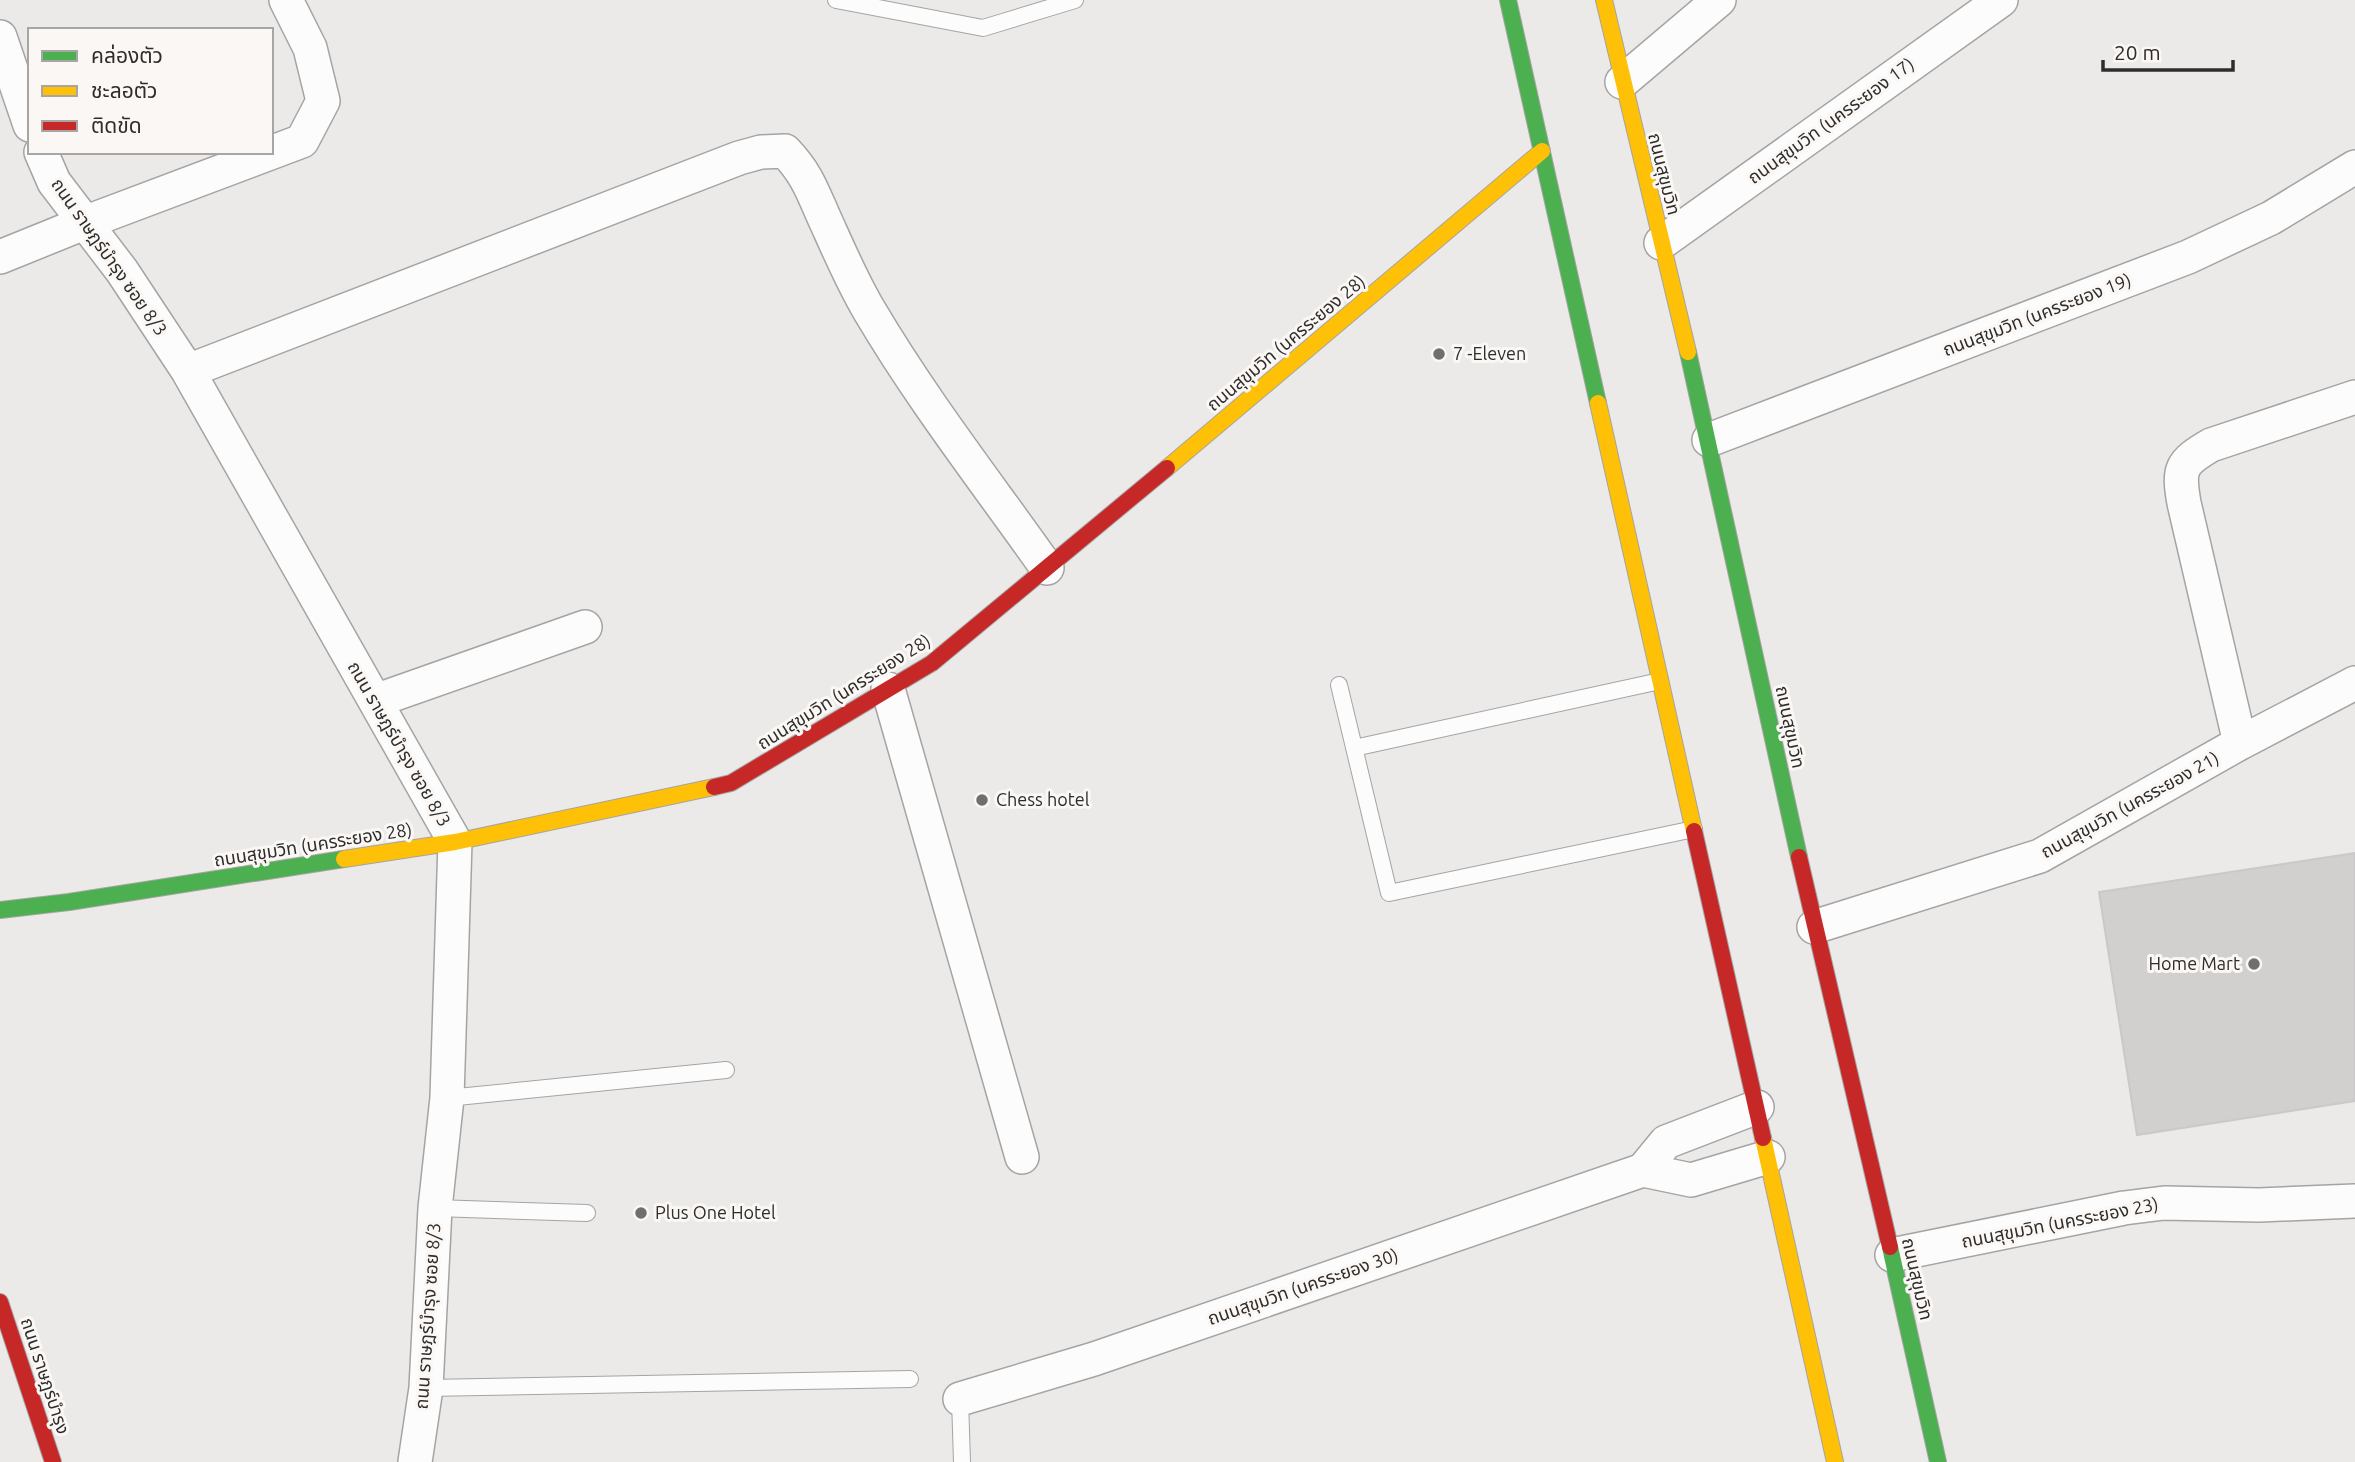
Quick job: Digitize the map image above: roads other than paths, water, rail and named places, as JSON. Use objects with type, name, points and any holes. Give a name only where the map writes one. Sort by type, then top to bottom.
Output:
[{"type":"main road","points":[[1507,0],[1835,1462]]},
{"type":"main road","name":"ถนนสุขุมวิท","points":[[1604,0],[1709,440],[1814,927],[1938,1462]]},
{"type":"main road","name":"ถนนสุขุมวิท (นครระยอง 28)","points":[[0,910],[69,902],[455,842],[731,783],[932,663],[1542,151]]},
{"type":"main road","name":"ถนน ราษฎร์บำรุง","points":[[0,1302],[53,1462]]},
{"type":"street","points":[[273,152],[302,141],[323,101],[310,48],[286,0]]},
{"type":"street","points":[[1622,82],[1719,0]]},
{"type":"street","name":"ถนนสุขุมวิท (นครระยอง 17)","points":[[1661,243],[2001,0]]},
{"type":"street","points":[[0,37],[28,119]]},
{"type":"street","points":[[188,371],[739,158],[761,152],[785,151],[800,166],[810,183],[826,223],[868,308],[904,365],[1047,568]]},
{"type":"street","name":"ถนน ราษฎร์บำรุง ซอย 8/3","points":[[42,154],[54,182],[122,271],[188,371],[455,842],[447,1098],[435,1208],[426,1388],[415,1462]]},
{"type":"street","points":[[0,257],[267,154]]},
{"type":"street","name":"ถนนสุขุมวิท (นครระยอง 19)","points":[[1709,440],[2188,257],[2271,218],[2355,167]]},
{"type":"street","points":[[2240,743],[2184,503],[2182,467],[2194,455],[2211,446],[2355,397]]},
{"type":"street","points":[[375,701],[585,627]]},
{"type":"street","name":"ถนนสุขุมวิท (นครระยอง 21)","points":[[1814,927],[2040,856],[2240,743],[2355,683]]},
{"type":"street","points":[[888,690],[1022,1157]]},
{"type":"street","points":[[1757,1107],[1666,1142],[1643,1170],[1691,1180],[1768,1157]]},
{"type":"street","name":"ถนนสุขุมวิท (นครระยอง 30)","points":[[960,1399],[1094,1359],[1643,1170]]},
{"type":"street","name":"ถนนสุขุมวิท (นครระยอง 23)","points":[[1892,1255],[2124,1208],[2164,1203],[2259,1205],[2355,1201]]},
{"type":"lane","points":[[836,0],[983,28],[1075,0]]},
{"type":"lane","points":[[1354,748],[1661,681]]},
{"type":"lane","points":[[1339,685],[1389,893],[1694,829]]},
{"type":"lane","points":[[447,1098],[726,1070]]},
{"type":"lane","points":[[435,1208],[587,1213]]},
{"type":"lane","points":[[426,1388],[910,1379]]},
{"type":"lane","points":[[960,1399],[962,1462]]},
{"type":"place","name":"7 -Eleven","points":[[1439,354]]},
{"type":"place","name":"Chess hotel","points":[[982,800]]},
{"type":"place","name":"Home Mart","points":[[2254,964]]},
{"type":"place","name":"Plus One Hotel","points":[[641,1213]]}]
